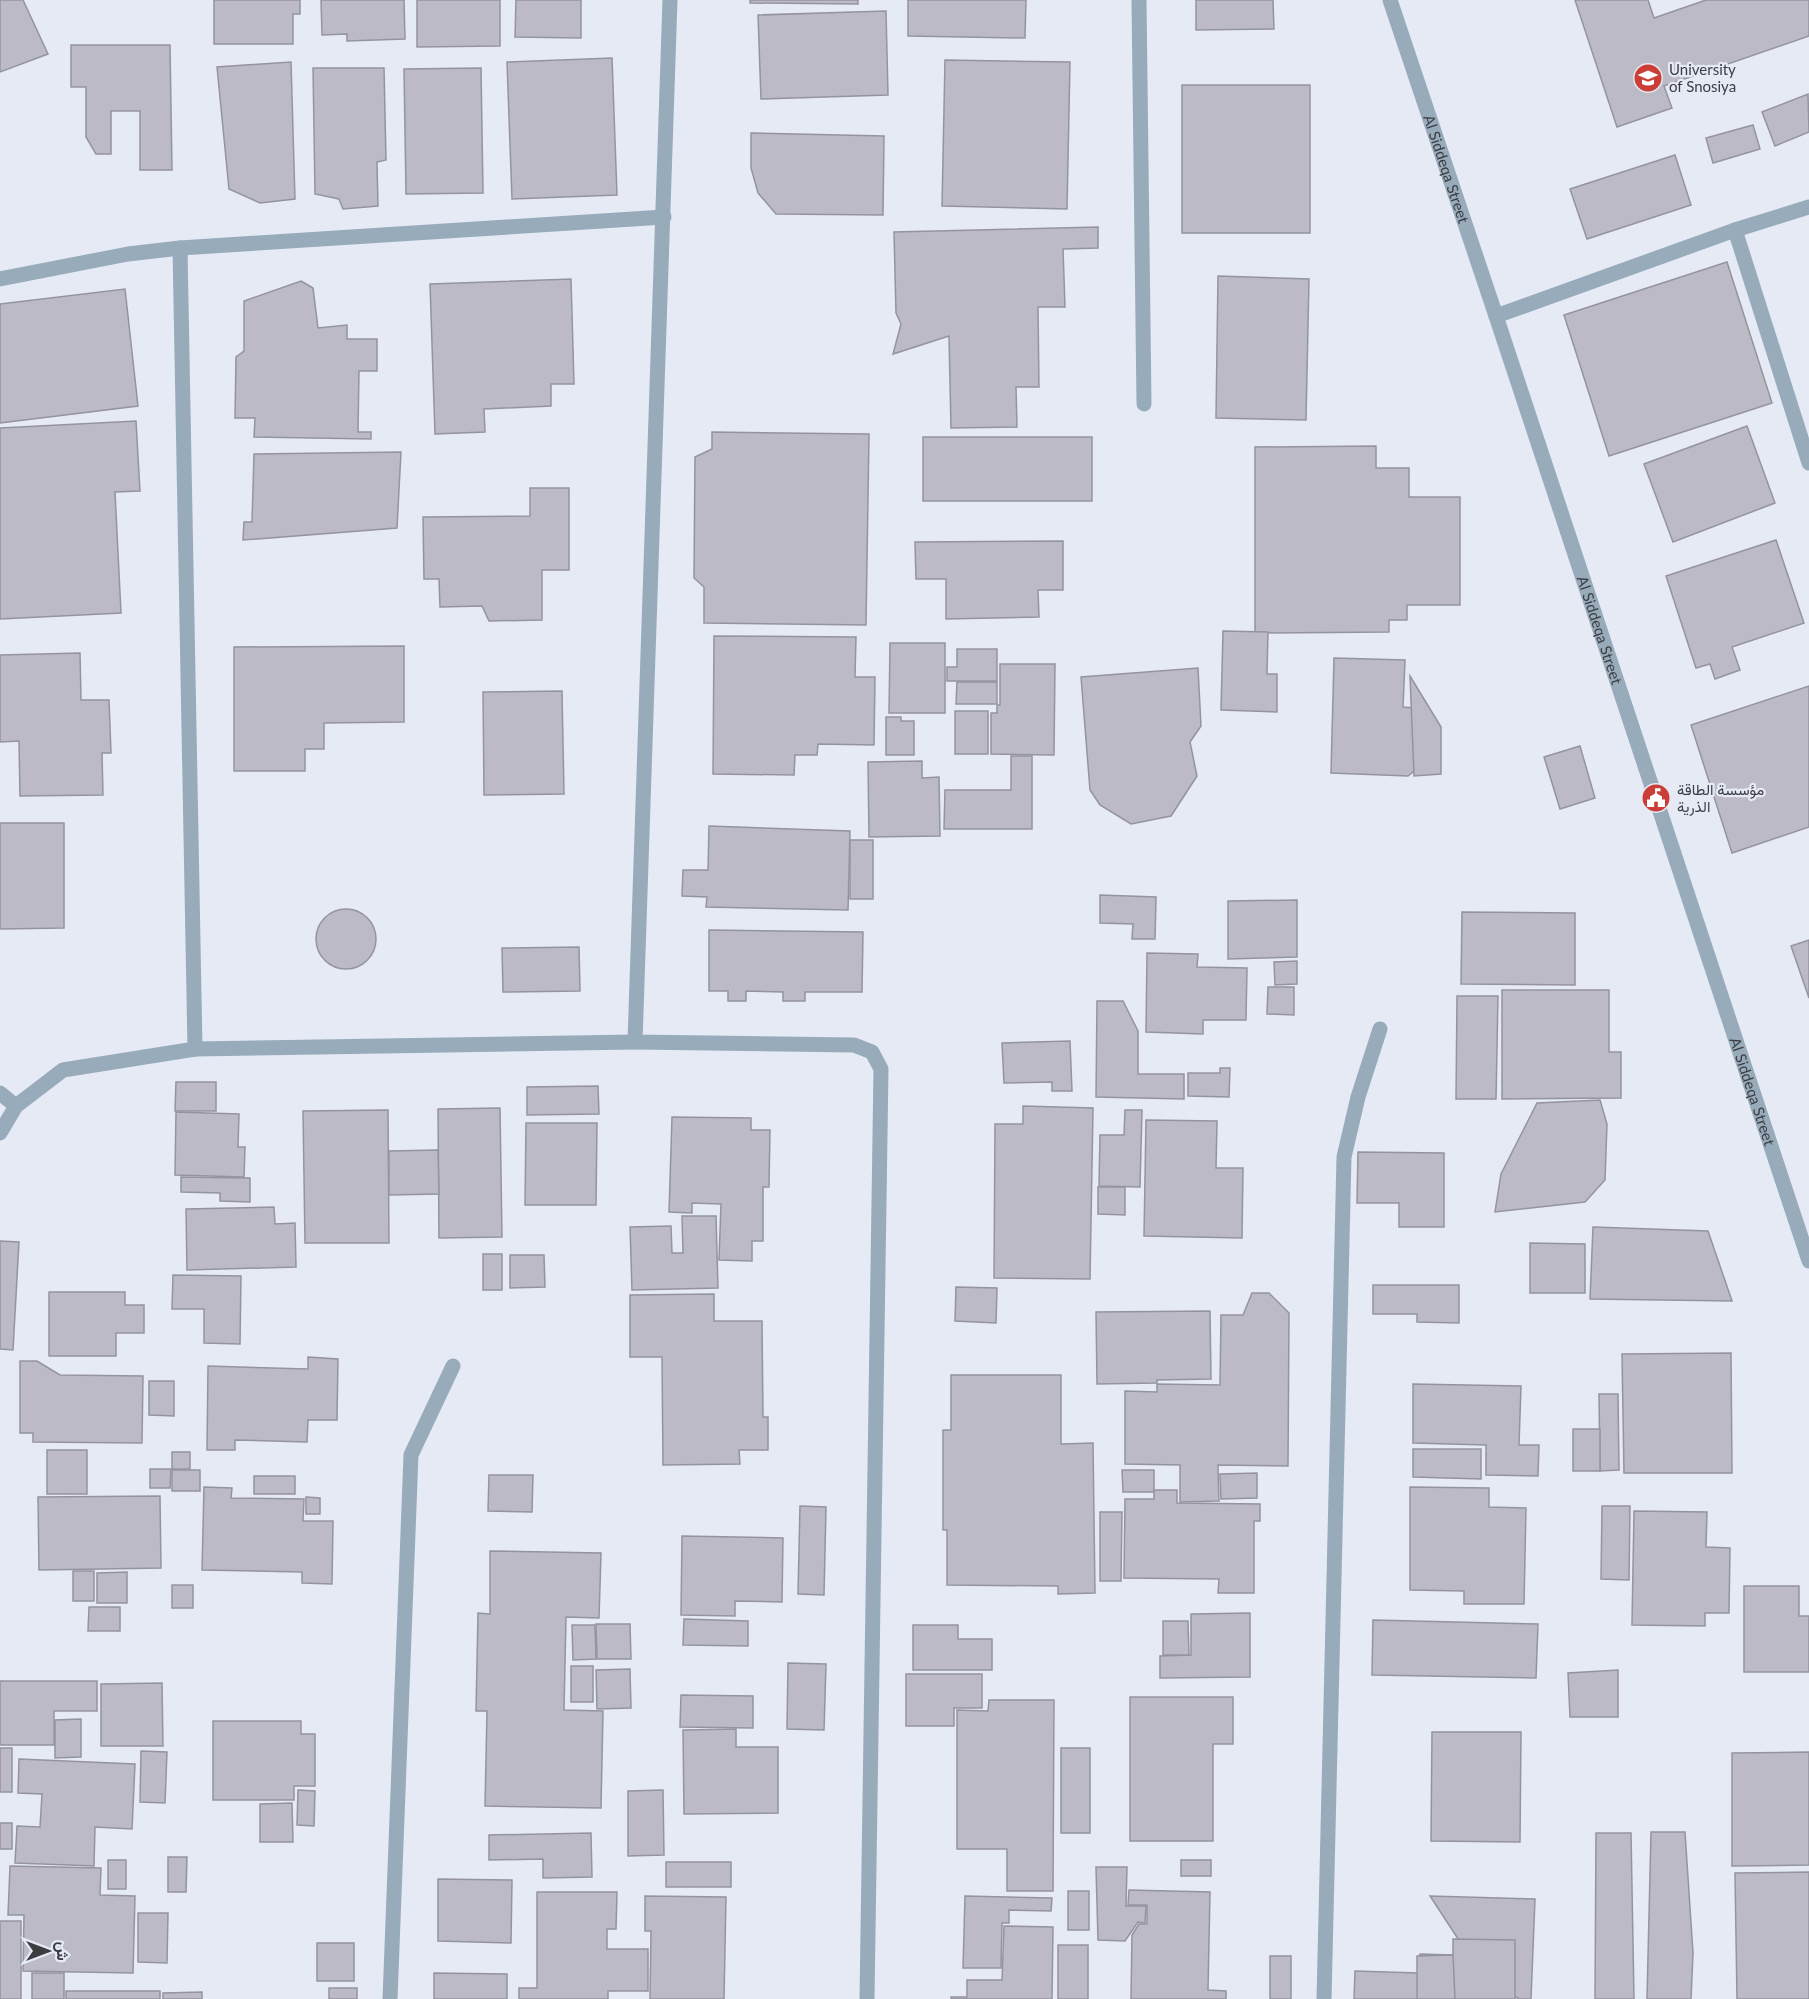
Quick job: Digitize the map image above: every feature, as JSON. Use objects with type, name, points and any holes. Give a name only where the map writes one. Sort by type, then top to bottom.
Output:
[{"type":"street","points":[[635,1042],[670,0]]},
{"type":"street","points":[[1139,0],[1144,404]]},
{"type":"street","name":"Al Siddeqa Street","points":[[1390,0],[1809,1262]]},
{"type":"street","points":[[1496,316],[1735,230],[1809,207]]},
{"type":"street","points":[[0,279],[128,254],[180,249],[664,217]]},
{"type":"street","points":[[1735,230],[1809,463]]},
{"type":"street","points":[[180,249],[195,1049]]},
{"type":"street","points":[[1324,1999],[1344,1157],[1358,1097],[1380,1029]]},
{"type":"street","points":[[0,1133],[16,1106],[63,1070],[195,1049],[635,1042],[854,1045],[872,1052],[881,1069],[867,1999]]},
{"type":"street","points":[[0,1093],[16,1106]]},
{"type":"street","points":[[390,1999],[411,1455],[453,1366]]},
{"type":"building","points":[[0,0],[23,0],[48,54],[0,72]]},
{"type":"building","points":[[214,0],[300,0],[300,14],[293,14],[293,44],[214,44]]},
{"type":"building","points":[[321,0],[404,0],[405,39],[347,41],[347,34],[322,35]]},
{"type":"building","points":[[417,0],[500,0],[500,46],[417,47]]},
{"type":"building","points":[[516,0],[581,0],[581,38],[515,37]]},
{"type":"building","points":[[750,0],[858,0],[858,4],[750,3]]},
{"type":"building","points":[[908,0],[1026,0],[1025,38],[908,36]]},
{"type":"building","points":[[1196,0],[1273,0],[1274,29],[1196,30]]},
{"type":"building","points":[[1575,0],[1648,0],[1654,18],[1706,0],[1809,0],[1809,36],[1664,86],[1672,108],[1617,127]]},
{"type":"building","points":[[886,11],[888,95],[761,99],[758,15]]},
{"type":"building","points":[[71,45],[170,45],[172,170],[140,170],[140,111],[111,111],[111,154],[96,154],[86,137],[86,87],[71,87]]},
{"type":"building","points":[[612,58],[617,195],[512,199],[507,62]]},
{"type":"building","points":[[945,60],[1070,62],[1067,209],[942,206]]},
{"type":"building","points":[[291,62],[295,199],[260,203],[229,189],[217,67]]},
{"type":"building","points":[[313,68],[384,68],[386,160],[377,162],[378,206],[343,209],[339,199],[315,194]]},
{"type":"building","points":[[481,68],[483,193],[406,194],[404,69]]},
{"type":"building","points":[[1182,85],[1310,85],[1310,233],[1182,233]]},
{"type":"building","points":[[1808,94],[1809,132],[1775,146],[1762,112]]},
{"type":"building","points":[[1753,125],[1760,149],[1713,163],[1706,138]]},
{"type":"building","points":[[751,133],[884,136],[883,215],[776,214],[758,193],[751,168]]},
{"type":"building","points":[[1675,155],[1691,205],[1587,239],[1570,189]]},
{"type":"building","points":[[1098,227],[1098,248],[1063,249],[1065,307],[1038,307],[1039,387],[1016,387],[1017,427],[951,428],[949,336],[893,354],[901,324],[896,313],[894,232]]},
{"type":"building","points":[[1727,262],[1772,403],[1609,456],[1564,315]]},
{"type":"building","points":[[1218,276],[1309,279],[1306,420],[1216,418]]},
{"type":"building","points":[[571,279],[574,384],[551,384],[551,406],[484,409],[485,432],[435,434],[430,284]]},
{"type":"building","points":[[301,281],[313,288],[318,328],[347,325],[347,339],[377,339],[377,371],[359,371],[358,432],[371,432],[371,439],[254,437],[255,418],[235,418],[236,357],[244,351],[244,301]]},
{"type":"building","points":[[125,289],[138,406],[0,423],[0,304]]},
{"type":"building","points":[[136,421],[140,491],[115,492],[121,613],[0,619],[0,428]]},
{"type":"building","points":[[1747,426],[1775,503],[1673,542],[1644,464]]},
{"type":"building","points":[[712,432],[869,434],[866,625],[704,623],[704,587],[694,578],[695,457],[712,449]]},
{"type":"building","points":[[923,437],[1092,437],[1092,501],[923,501]]},
{"type":"building","points":[[1376,446],[1376,468],[1409,468],[1409,497],[1460,497],[1460,605],[1407,605],[1407,620],[1389,620],[1389,632],[1255,633],[1255,447]]},
{"type":"building","points":[[401,452],[397,528],[243,540],[244,522],[252,522],[254,454]]},
{"type":"building","points":[[530,488],[569,488],[569,570],[542,570],[542,620],[489,621],[482,606],[440,607],[439,579],[424,579],[423,517],[530,516]]},
{"type":"building","points":[[1776,540],[1804,623],[1732,647],[1740,670],[1715,679],[1710,664],[1696,668],[1666,576]]},
{"type":"building","points":[[1063,541],[1063,590],[1038,590],[1039,617],[946,619],[946,579],[916,579],[915,542]]},
{"type":"building","points":[[1223,631],[1268,632],[1267,674],[1277,674],[1277,712],[1221,710]]},
{"type":"building","points":[[714,636],[856,637],[855,677],[875,677],[874,745],[818,744],[817,755],[795,755],[794,775],[713,774]]},
{"type":"building","points":[[890,643],[945,643],[945,713],[889,713]]},
{"type":"building","points":[[404,646],[404,722],[324,723],[324,749],[305,749],[305,771],[234,771],[234,647]]},
{"type":"building","points":[[957,649],[997,649],[997,681],[947,681],[947,667],[957,667]]},
{"type":"building","points":[[80,653],[81,700],[109,700],[111,753],[102,753],[103,795],[20,796],[19,741],[0,742],[0,655]]},
{"type":"building","points":[[1334,658],[1405,660],[1403,707],[1427,709],[1426,761],[1408,776],[1331,773]]},
{"type":"building","points":[[1000,664],[1055,664],[1054,755],[991,754],[991,713],[997,713],[997,705],[1000,705]]},
{"type":"building","points":[[1198,668],[1201,726],[1190,742],[1197,776],[1171,816],[1131,824],[1100,805],[1090,790],[1081,677]]},
{"type":"building","points":[[1410,676],[1441,727],[1441,774],[1414,776]]},
{"type":"building","points":[[957,682],[997,682],[997,704],[956,704]]},
{"type":"building","points":[[1809,686],[1809,827],[1732,853],[1691,725]]},
{"type":"building","points":[[562,691],[564,794],[484,795],[483,692]]},
{"type":"building","points":[[955,711],[988,711],[988,754],[955,754]]},
{"type":"building","points":[[886,717],[901,717],[901,721],[914,721],[914,755],[886,755]]},
{"type":"building","points":[[1580,746],[1595,798],[1560,809],[1544,757]]},
{"type":"building","points":[[1011,756],[1032,756],[1032,829],[944,829],[945,790],[1011,790]]},
{"type":"building","points":[[922,761],[922,778],[939,777],[940,836],[869,837],[868,762]]},
{"type":"building","points":[[0,823],[64,823],[64,928],[0,929]]},
{"type":"building","points":[[709,826],[850,831],[848,910],[706,907],[707,897],[682,896],[683,870],[708,870]]},
{"type":"building","points":[[850,840],[873,840],[873,899],[850,899]]},
{"type":"building","points":[[1100,895],[1156,897],[1155,939],[1132,939],[1133,924],[1100,923]]},
{"type":"building","points":[[1297,900],[1297,957],[1228,959],[1228,901]]},
{"type":"building","points":[[340,909],[352,909],[368,917],[374,927],[376,939],[374,951],[368,961],[352,969],[340,969],[324,961],[316,945],[316,933],[324,917]]},
{"type":"building","points":[[1462,912],[1575,913],[1575,985],[1461,984]]},
{"type":"building","points":[[709,930],[863,932],[862,992],[805,992],[805,1001],[783,1001],[783,992],[746,991],[746,1001],[728,1001],[728,991],[709,991]]},
{"type":"building","points":[[1809,940],[1809,998],[1791,946]]},
{"type":"building","points":[[579,947],[580,991],[503,992],[502,948]]},
{"type":"building","points":[[1147,953],[1198,954],[1197,967],[1247,968],[1246,1020],[1203,1020],[1203,1034],[1146,1032]]},
{"type":"building","points":[[1297,961],[1297,984],[1275,985],[1274,962]]},
{"type":"building","points":[[1268,987],[1294,987],[1294,1015],[1267,1014]]},
{"type":"building","points":[[1502,990],[1609,990],[1609,1052],[1621,1052],[1621,1098],[1502,1099]]},
{"type":"building","points":[[1457,996],[1498,996],[1496,1099],[1456,1099]]},
{"type":"building","points":[[1097,1001],[1123,1001],[1138,1031],[1138,1074],[1184,1074],[1184,1099],[1096,1097]]},
{"type":"building","points":[[1070,1041],[1072,1091],[1052,1091],[1052,1082],[1004,1083],[1002,1043]]},
{"type":"building","points":[[1220,1068],[1230,1068],[1229,1097],[1188,1096],[1188,1073],[1220,1073]]},
{"type":"building","points":[[176,1082],[216,1082],[216,1111],[175,1111]]},
{"type":"building","points":[[598,1086],[599,1114],[527,1115],[527,1087]]},
{"type":"building","points":[[1600,1100],[1607,1124],[1605,1180],[1585,1202],[1495,1212],[1501,1174],[1537,1103]]},
{"type":"building","points":[[1023,1106],[1093,1108],[1090,1279],[994,1278],[995,1124],[1023,1124]]},
{"type":"building","points":[[500,1108],[502,1237],[439,1238],[438,1109]]},
{"type":"building","points":[[388,1110],[389,1243],[305,1243],[303,1111]]},
{"type":"building","points":[[1125,1110],[1142,1110],[1140,1187],[1099,1186],[1100,1135],[1124,1135]]},
{"type":"building","points":[[176,1112],[239,1114],[238,1147],[245,1147],[244,1177],[175,1175]]},
{"type":"building","points":[[672,1117],[751,1118],[751,1130],[770,1130],[769,1187],[763,1187],[763,1241],[752,1241],[752,1261],[719,1260],[721,1204],[692,1203],[692,1213],[669,1212]]},
{"type":"building","points":[[1146,1120],[1217,1121],[1216,1168],[1243,1168],[1242,1238],[1144,1236]]},
{"type":"building","points":[[526,1123],[597,1123],[596,1205],[525,1205]]},
{"type":"building","points":[[438,1150],[439,1194],[389,1195],[389,1151]]},
{"type":"building","points":[[1358,1152],[1444,1153],[1444,1227],[1399,1227],[1399,1203],[1357,1203]]},
{"type":"building","points":[[181,1177],[250,1178],[250,1202],[220,1201],[220,1193],[181,1192]]},
{"type":"building","points":[[1098,1187],[1125,1187],[1125,1215],[1098,1214]]},
{"type":"building","points":[[274,1207],[275,1224],[295,1223],[296,1267],[187,1270],[186,1209]]},
{"type":"building","points":[[682,1216],[716,1216],[718,1288],[632,1290],[630,1227],[671,1226],[672,1253],[683,1253]]},
{"type":"building","points":[[1593,1227],[1708,1231],[1732,1301],[1590,1299]]},
{"type":"building","points":[[0,1241],[19,1242],[13,1350],[0,1349]]},
{"type":"building","points":[[1530,1243],[1585,1244],[1585,1293],[1530,1293]]},
{"type":"building","points":[[483,1254],[502,1254],[502,1290],[483,1290]]},
{"type":"building","points":[[510,1255],[544,1255],[545,1287],[510,1288]]},
{"type":"building","points":[[173,1275],[241,1276],[240,1344],[204,1343],[204,1309],[172,1309]]},
{"type":"building","points":[[1373,1285],[1459,1285],[1459,1323],[1417,1322],[1417,1314],[1373,1314]]},
{"type":"building","points":[[956,1287],[997,1288],[996,1323],[955,1321]]},
{"type":"building","points":[[49,1292],[125,1292],[125,1305],[144,1305],[144,1333],[116,1333],[116,1356],[49,1356]]},
{"type":"building","points":[[1252,1293],[1269,1293],[1289,1313],[1288,1466],[1218,1465],[1219,1501],[1180,1502],[1180,1465],[1125,1464],[1125,1391],[1157,1392],[1157,1384],[1220,1385],[1221,1315],[1243,1315]]},
{"type":"building","points":[[714,1294],[714,1321],[762,1321],[763,1417],[768,1417],[768,1450],[739,1450],[740,1464],[663,1465],[662,1357],[630,1357],[630,1295]]},
{"type":"building","points":[[1210,1311],[1211,1379],[1097,1384],[1096,1312]]},
{"type":"building","points":[[1731,1353],[1732,1473],[1624,1473],[1622,1354]]},
{"type":"building","points":[[308,1357],[338,1359],[337,1420],[308,1420],[307,1442],[235,1440],[235,1450],[207,1450],[208,1366],[308,1369]]},
{"type":"building","points":[[20,1361],[37,1361],[60,1375],[143,1376],[142,1443],[33,1442],[33,1433],[20,1433]]},
{"type":"building","points":[[951,1375],[1061,1375],[1061,1444],[1093,1443],[1095,1593],[1058,1594],[1058,1586],[947,1585],[947,1530],[943,1530],[943,1430],[951,1430]]},
{"type":"building","points":[[149,1381],[174,1381],[174,1416],[149,1415]]},
{"type":"building","points":[[1413,1384],[1521,1386],[1519,1445],[1539,1445],[1538,1476],[1486,1475],[1486,1445],[1413,1443]]},
{"type":"building","points":[[1599,1394],[1618,1394],[1619,1470],[1600,1471]]},
{"type":"building","points":[[1573,1429],[1600,1429],[1600,1471],[1573,1471]]},
{"type":"building","points":[[1413,1449],[1481,1449],[1481,1479],[1413,1477]]},
{"type":"building","points":[[47,1450],[87,1450],[87,1494],[47,1494]]},
{"type":"building","points":[[172,1452],[190,1452],[190,1469],[172,1469]]},
{"type":"building","points":[[150,1469],[171,1469],[170,1488],[150,1488]]},
{"type":"building","points":[[172,1470],[200,1470],[200,1491],[172,1491]]},
{"type":"building","points":[[1122,1470],[1154,1470],[1154,1492],[1123,1492]]},
{"type":"building","points":[[1257,1473],[1257,1498],[1221,1499],[1220,1474]]},
{"type":"building","points":[[489,1475],[533,1475],[532,1512],[488,1511]]},
{"type":"building","points":[[254,1476],[295,1476],[295,1494],[254,1494]]},
{"type":"building","points":[[204,1487],[232,1488],[231,1498],[304,1499],[303,1521],[333,1521],[332,1584],[302,1583],[302,1572],[202,1570]]},
{"type":"building","points":[[1410,1487],[1489,1488],[1489,1507],[1526,1508],[1524,1604],[1464,1604],[1464,1591],[1410,1590]]},
{"type":"building","points":[[1154,1490],[1177,1490],[1177,1503],[1260,1504],[1260,1521],[1254,1521],[1254,1593],[1218,1593],[1219,1579],[1124,1578],[1125,1499],[1154,1499]]},
{"type":"building","points":[[160,1496],[161,1568],[39,1570],[38,1497]]},
{"type":"building","points":[[306,1497],[320,1498],[320,1514],[306,1514]]},
{"type":"building","points":[[800,1506],[826,1507],[824,1595],[798,1594]]},
{"type":"building","points":[[1602,1506],[1630,1506],[1629,1580],[1601,1579]]},
{"type":"building","points":[[1634,1511],[1707,1512],[1706,1547],[1730,1548],[1729,1613],[1705,1613],[1705,1626],[1632,1625]]},
{"type":"building","points":[[1100,1512],[1122,1512],[1121,1581],[1100,1581]]},
{"type":"building","points":[[682,1536],[783,1538],[782,1602],[735,1601],[735,1616],[681,1615]]},
{"type":"building","points":[[490,1551],[601,1553],[599,1618],[566,1617],[564,1710],[603,1711],[601,1808],[485,1806],[487,1711],[476,1711],[478,1613],[490,1614]]},
{"type":"building","points":[[73,1571],[94,1571],[94,1601],[73,1601]]},
{"type":"building","points":[[127,1572],[127,1603],[97,1603],[97,1573]]},
{"type":"building","points":[[172,1585],[193,1585],[193,1608],[172,1608]]},
{"type":"building","points":[[1744,1586],[1799,1586],[1799,1616],[1809,1616],[1809,1672],[1744,1672]]},
{"type":"building","points":[[89,1607],[120,1607],[120,1631],[88,1631]]},
{"type":"building","points":[[1250,1613],[1250,1677],[1160,1678],[1160,1656],[1191,1655],[1191,1614]]},
{"type":"building","points":[[684,1619],[748,1621],[748,1646],[683,1645]]},
{"type":"building","points":[[1373,1620],[1538,1624],[1536,1678],[1372,1675]]},
{"type":"building","points":[[1163,1621],[1188,1621],[1189,1655],[1163,1655]]},
{"type":"building","points":[[596,1624],[630,1624],[631,1659],[597,1659]]},
{"type":"building","points":[[572,1625],[595,1625],[596,1659],[573,1660]]},
{"type":"building","points":[[913,1625],[958,1625],[958,1639],[992,1639],[992,1670],[913,1670]]},
{"type":"building","points":[[788,1663],[826,1664],[824,1730],[787,1729]]},
{"type":"building","points":[[571,1666],[593,1666],[593,1702],[571,1702]]},
{"type":"building","points":[[630,1669],[631,1708],[597,1709],[596,1670]]},
{"type":"building","points":[[1618,1670],[1618,1717],[1570,1717],[1568,1673]]},
{"type":"building","points":[[906,1674],[982,1674],[982,1708],[954,1708],[954,1726],[906,1726]]},
{"type":"building","points":[[0,1681],[97,1681],[97,1711],[54,1711],[54,1745],[0,1745]]},
{"type":"building","points":[[162,1683],[163,1746],[101,1746],[101,1684]]},
{"type":"building","points":[[681,1695],[753,1696],[753,1728],[680,1727]]},
{"type":"building","points":[[1130,1697],[1233,1697],[1233,1744],[1213,1744],[1213,1841],[1130,1841]]},
{"type":"building","points":[[989,1700],[1054,1700],[1053,1891],[1007,1891],[1007,1849],[957,1849],[957,1710],[988,1711]]},
{"type":"building","points":[[81,1719],[81,1757],[55,1758],[55,1720]]},
{"type":"building","points":[[213,1721],[301,1721],[301,1734],[315,1734],[315,1786],[294,1786],[294,1800],[213,1800]]},
{"type":"building","points":[[736,1729],[736,1747],[778,1747],[778,1813],[684,1814],[683,1730]]},
{"type":"building","points":[[1432,1732],[1521,1732],[1520,1842],[1431,1841]]},
{"type":"building","points":[[0,1748],[12,1748],[12,1792],[0,1792]]},
{"type":"building","points":[[1061,1748],[1090,1748],[1090,1833],[1061,1833]]},
{"type":"building","points":[[141,1751],[167,1752],[165,1803],[140,1802]]},
{"type":"building","points":[[1809,1752],[1809,1865],[1732,1866],[1732,1753]]},
{"type":"building","points":[[19,1759],[135,1764],[132,1829],[95,1827],[94,1866],[15,1863],[17,1826],[40,1827],[42,1794],[18,1793]]},
{"type":"building","points":[[298,1790],[315,1791],[314,1826],[297,1825]]},
{"type":"building","points":[[663,1790],[664,1855],[628,1856],[628,1791]]},
{"type":"building","points":[[292,1803],[293,1842],[260,1842],[260,1804]]},
{"type":"building","points":[[0,1823],[12,1823],[12,1849],[0,1849]]},
{"type":"building","points":[[1651,1832],[1685,1832],[1693,1953],[1691,1999],[1647,1999]]},
{"type":"building","points":[[591,1833],[592,1877],[543,1878],[543,1859],[489,1860],[489,1835]]},
{"type":"building","points":[[1596,1833],[1631,1833],[1634,1999],[1595,1999]]},
{"type":"building","points":[[168,1857],[187,1857],[186,1892],[168,1892]]},
{"type":"building","points":[[108,1860],[126,1860],[126,1889],[108,1889]]},
{"type":"building","points":[[1181,1860],[1211,1860],[1211,1876],[1181,1876]]},
{"type":"building","points":[[666,1862],[731,1862],[731,1887],[666,1887]]},
{"type":"building","points":[[10,1866],[101,1868],[100,1895],[135,1896],[133,1973],[23,1971],[24,1915],[8,1915]]},
{"type":"building","points":[[1096,1867],[1127,1867],[1126,1906],[1146,1906],[1145,1923],[1138,1922],[1125,1941],[1098,1940]]},
{"type":"building","points":[[1809,1872],[1809,1999],[1737,1999],[1735,1873]]},
{"type":"building","points":[[438,1879],[512,1880],[511,1943],[438,1941]]},
{"type":"building","points":[[1129,1890],[1210,1892],[1208,1990],[1226,1991],[1226,1999],[1131,1999],[1132,1935],[1139,1924],[1147,1924],[1147,1905],[1128,1905]]},
{"type":"building","points":[[1068,1891],[1089,1891],[1089,1930],[1068,1930]]},
{"type":"building","points":[[537,1892],[617,1892],[616,1929],[607,1929],[607,1949],[648,1949],[648,1991],[608,1991],[608,1999],[519,1999],[519,1988],[537,1988]]},
{"type":"building","points":[[645,1896],[726,1897],[724,1999],[650,1999],[651,1931],[645,1931]]},
{"type":"building","points":[[965,1896],[1052,1898],[1051,1911],[1009,1910],[1009,1923],[1002,1923],[1001,1968],[963,1968]]},
{"type":"building","points":[[1430,1896],[1535,1899],[1531,1999],[1519,1999],[1481,1974]]},
{"type":"building","points":[[138,1913],[168,1913],[167,1963],[138,1962]]},
{"type":"building","points":[[0,1921],[21,1921],[21,1999],[0,1999]]},
{"type":"building","points":[[1004,1926],[1053,1927],[1052,1999],[951,1999],[951,1997],[967,1997],[967,1980],[1002,1980]]},
{"type":"building","points":[[1453,1939],[1515,1940],[1515,1999],[1354,1999],[1355,1971],[1419,1973],[1420,1954],[1453,1955]]},
{"type":"building","points":[[317,1943],[354,1943],[354,1981],[317,1981]]},
{"type":"building","points":[[1058,1945],[1088,1945],[1088,1999],[1058,1999]]},
{"type":"building","points":[[1453,1955],[1455,1999],[1417,1999],[1417,1956]]},
{"type":"building","points":[[1270,1956],[1291,1956],[1291,1999],[1270,1999]]},
{"type":"building","points":[[32,1973],[64,1973],[64,1999],[32,1999]]},
{"type":"building","points":[[434,1973],[507,1974],[507,1999],[434,1999]]},
{"type":"building","points":[[329,1988],[357,1988],[357,1999],[329,1999]]},
{"type":"building","points":[[66,1991],[160,1991],[160,1999],[66,1999]]},
{"type":"building","points":[[202,1992],[202,1999],[163,1999],[163,1993]]},
{"type":"place","name":"University of Snosiya","points":[[1648,78]]},
{"type":"place","name":"مؤسسة الطاقة الذرية","points":[[1656,798]]}]
